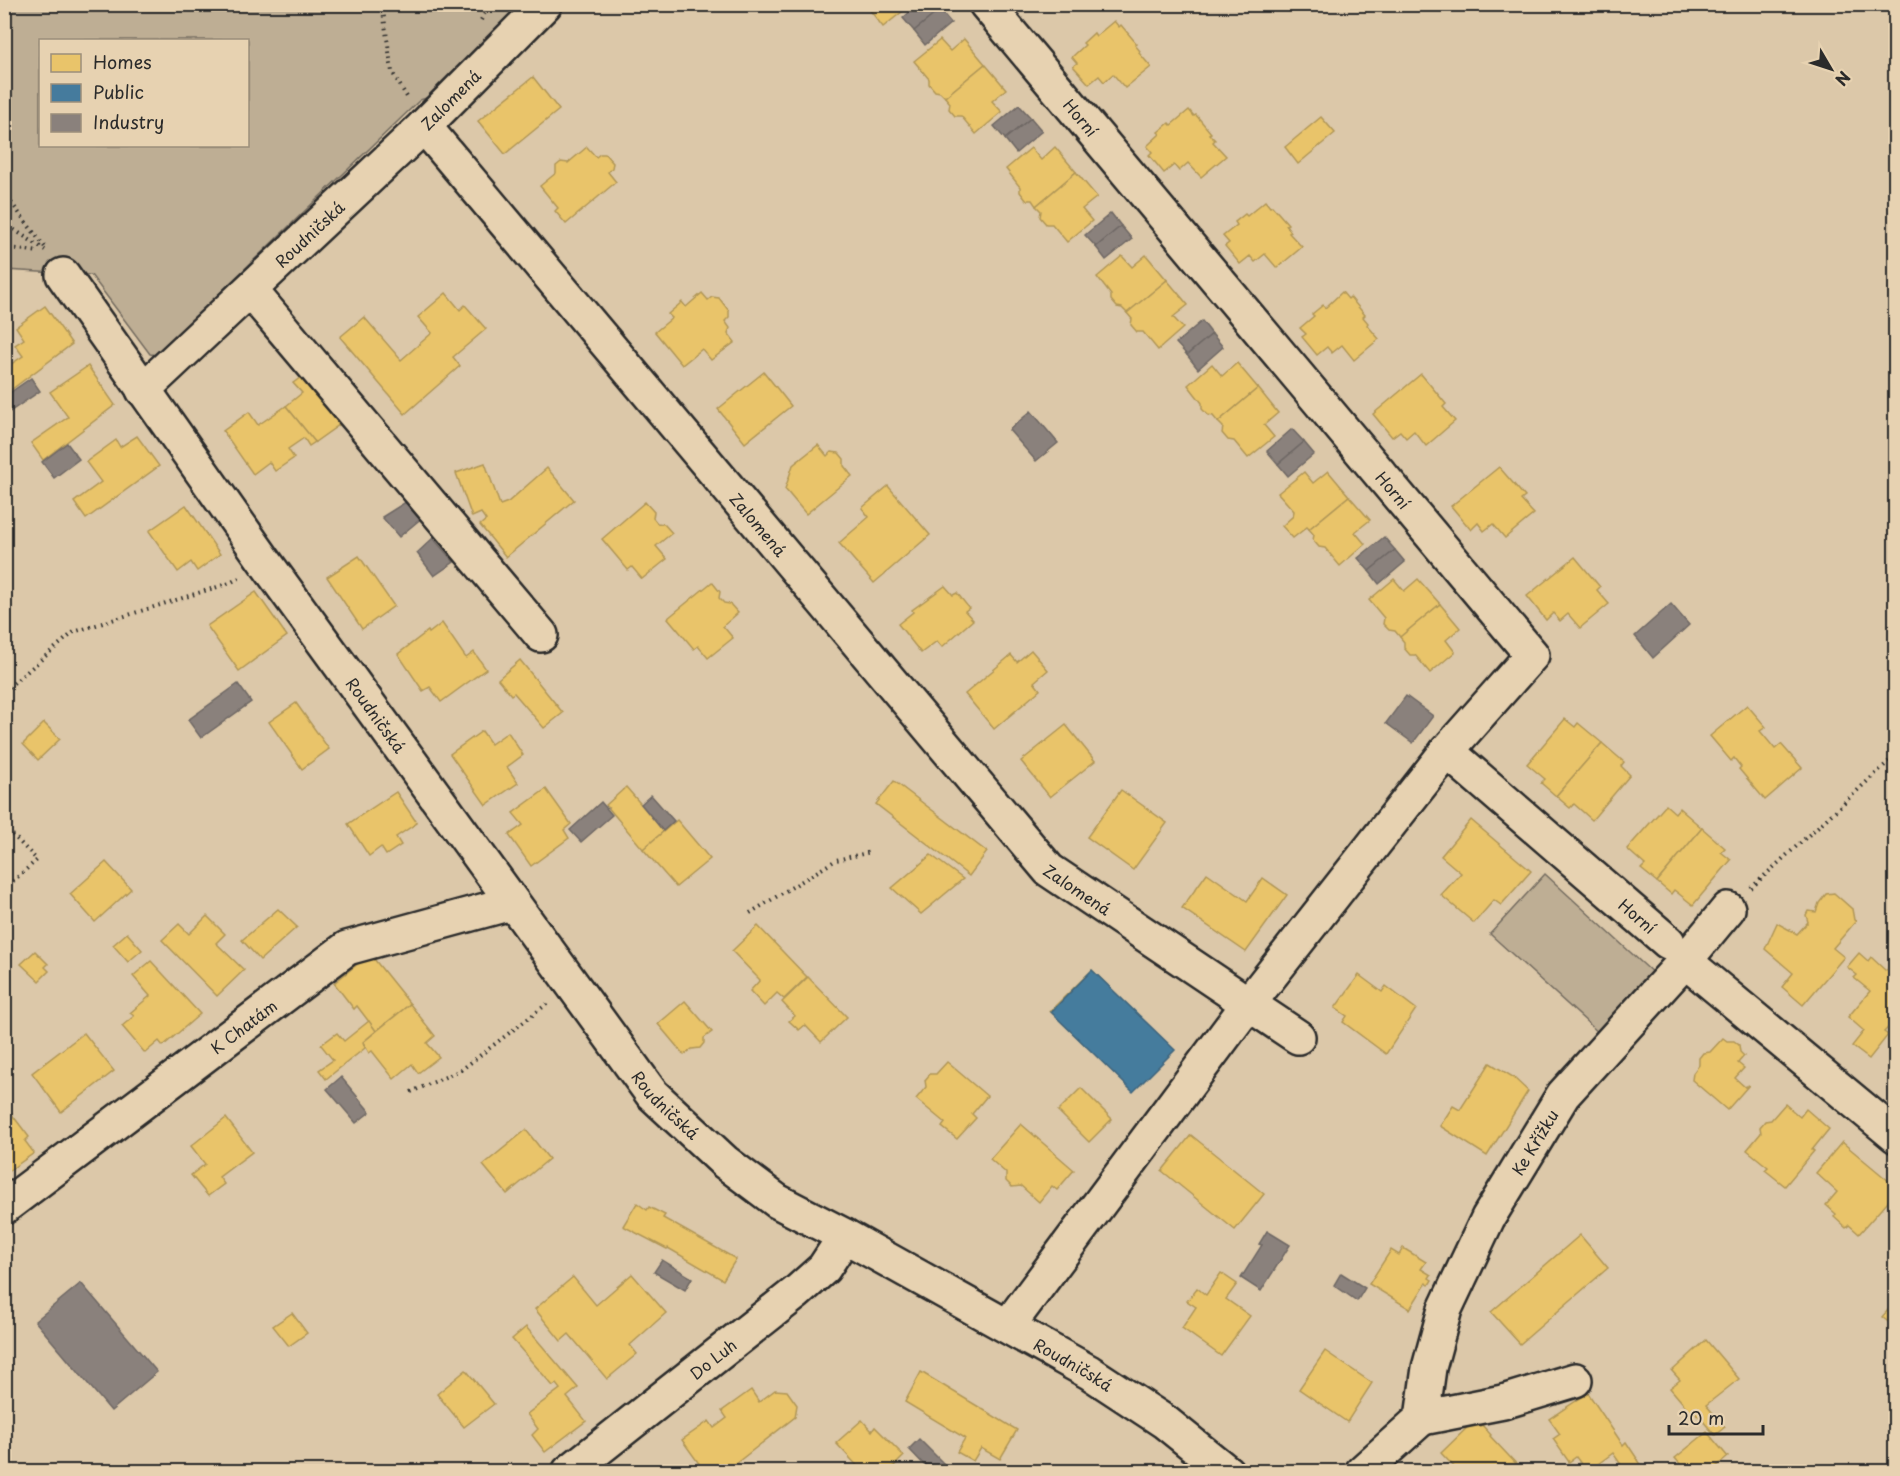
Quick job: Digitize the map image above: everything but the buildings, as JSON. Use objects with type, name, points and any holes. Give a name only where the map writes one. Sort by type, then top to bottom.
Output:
[{"type":"street","name":"Zalomená","points":[[546,4],[424,126],[1049,870],[1298,1037]]},
{"type":"street","name":"Horní","points":[[986,4],[1532,655],[1447,751],[1677,951],[1896,1136]]},
{"type":"street","name":"Roudničská","points":[[143,390],[424,126]]},
{"type":"street","name":"Roudničská","points":[[57,264],[266,563],[652,1095],[725,1162],[777,1201],[845,1236],[1089,1372],[1165,1422],[1227,1472]]},
{"type":"street","points":[[250,290],[541,635]]},
{"type":"street","points":[[1008,1326],[1249,1003],[1447,751]]},
{"type":"street","name":"K Chatám","points":[[4,1207],[347,948],[511,903]]},
{"type":"street","name":"Ke Křížku","points":[[1422,1418],[1429,1368],[1445,1309],[1488,1218],[1563,1095],[1677,951],[1728,909]]},
{"type":"street","name":"Do Luh","points":[[569,1472],[797,1292],[824,1268],[845,1236]]},
{"type":"street","points":[[1362,1472],[1422,1418],[1503,1402],[1575,1380]]},
{"type":"path","points":[[382,4],[392,72],[424,126]]},
{"type":"path","points":[[4,193],[57,264]]},
{"type":"path","points":[[4,224],[57,264]]},
{"type":"path","points":[[4,247],[57,264]]},
{"type":"path","points":[[4,690],[74,632],[230,583],[266,563]]},
{"type":"path","points":[[1728,909],[1896,755]]},
{"type":"path","points":[[4,826],[37,860],[4,889]]},
{"type":"path","points":[[750,913],[836,860],[871,852]]},
{"type":"path","points":[[411,1092],[461,1070],[571,985]]},
{"type":"shaded area","points":[[5,5],[533,5],[446,92],[420,100],[158,355],[150,354],[91,275],[5,270]]},
{"type":"shaded area","points":[[1545,874],[1654,974],[1600,1034],[1490,934]]}]
